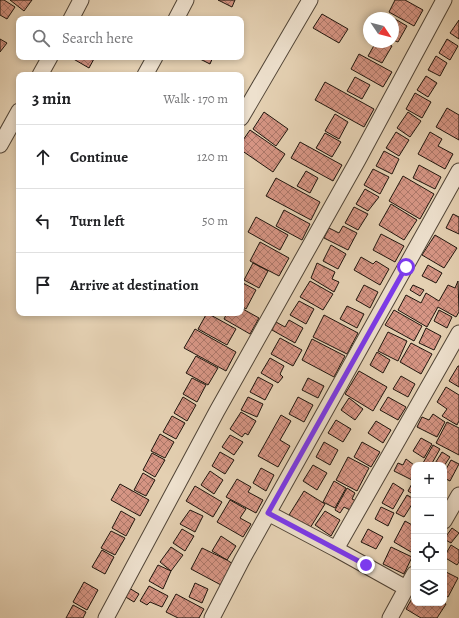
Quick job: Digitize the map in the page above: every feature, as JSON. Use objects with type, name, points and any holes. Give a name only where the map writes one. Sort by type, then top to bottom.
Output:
[{"type":"street","points":[[73,16],[81,0]]},
{"type":"street","points":[[178,16],[186,0]]},
{"type":"street","points":[[244,113],[310,0]]},
{"type":"street","points":[[106,618],[217,411],[358,160],[444,0]]},
{"type":"street","points":[[42,72],[48,60]]},
{"type":"street","points":[[147,72],[153,60]]},
{"type":"street","points":[[0,145],[16,116]]},
{"type":"street","points":[[212,618],[268,513],[459,171]]},
{"type":"street","points":[[336,549],[459,333]]},
{"type":"street","points":[[447,516],[459,495]]},
{"type":"street","points":[[268,513],[406,588]]},
{"type":"street","points":[[390,618],[411,579]]},
{"type":"building","points":[[0,0],[4,0],[15,7],[7,19],[0,15]]},
{"type":"building","points":[[10,0],[32,0],[24,11]]},
{"type":"building","points":[[218,0],[235,0],[232,7]]},
{"type":"building","points":[[395,0],[405,0],[423,10],[414,26],[399,18],[399,12],[389,12]]},
{"type":"building","points":[[322,14],[348,29],[339,43],[313,28]]},
{"type":"building","points":[[459,20],[459,39],[450,33]]},
{"type":"building","points":[[399,21],[407,26],[399,40]]},
{"type":"building","points":[[0,39],[7,43],[0,52]]},
{"type":"building","points":[[447,39],[458,46],[450,60],[439,53]]},
{"type":"building","points":[[373,48],[391,48],[382,63],[368,56]]},
{"type":"building","points":[[359,54],[392,72],[383,87],[351,69]]},
{"type":"building","points":[[436,56],[447,63],[440,76],[428,70]]},
{"type":"building","points":[[75,60],[93,60],[89,68]]},
{"type":"building","points":[[202,60],[212,60],[210,64]]},
{"type":"building","points":[[426,76],[437,83],[428,97],[417,90]]},
{"type":"building","points":[[355,77],[370,85],[362,99],[347,91]]},
{"type":"building","points":[[325,82],[374,109],[364,127],[315,100]]},
{"type":"building","points":[[415,93],[431,102],[422,118],[406,109]]},
{"type":"building","points":[[447,108],[459,115],[459,140],[436,127]]},
{"type":"building","points":[[264,112],[288,129],[276,146],[253,129]]},
{"type":"building","points":[[408,112],[421,121],[410,137],[397,128]]},
{"type":"building","points":[[335,114],[348,122],[339,139],[325,131]]},
{"type":"building","points":[[250,130],[285,154],[273,172],[244,152],[244,139]]},
{"type":"building","points":[[396,132],[409,140],[399,156],[386,148]]},
{"type":"building","points":[[430,132],[442,139],[438,146],[453,154],[445,169],[418,154]]},
{"type":"building","points":[[325,133],[341,142],[332,157],[316,148]]},
{"type":"building","points":[[300,142],[342,165],[333,181],[291,158]]},
{"type":"building","points":[[384,151],[399,159],[392,174],[376,166]]},
{"type":"building","points":[[419,165],[441,177],[435,189],[413,178]]},
{"type":"building","points":[[373,169],[389,177],[380,194],[364,185]]},
{"type":"building","points":[[306,171],[318,178],[310,193],[297,186]]},
{"type":"building","points":[[403,176],[434,194],[420,219],[389,201]]},
{"type":"building","points":[[276,178],[320,202],[311,220],[266,196]]},
{"type":"building","points":[[365,189],[379,197],[368,211],[356,204]]},
{"type":"building","points":[[391,204],[417,220],[404,240],[379,225]]},
{"type":"building","points":[[354,207],[368,214],[358,230],[345,223]]},
{"type":"building","points":[[284,210],[310,224],[302,240],[276,226]]},
{"type":"building","points":[[453,214],[459,217],[459,234],[446,228]]},
{"type":"building","points":[[256,217],[288,235],[280,250],[248,232]]},
{"type":"building","points":[[343,226],[357,233],[348,250],[324,238],[329,228],[339,233]]},
{"type":"building","points":[[381,234],[404,246],[395,262],[373,250]]},
{"type":"building","points":[[435,235],[457,248],[444,268],[422,255]]},
{"type":"building","points":[[260,242],[289,258],[279,276],[250,261]]},
{"type":"building","points":[[331,245],[346,254],[338,269],[323,261]]},
{"type":"building","points":[[361,257],[373,264],[376,261],[389,269],[380,285],[354,270]]},
{"type":"building","points":[[253,263],[268,271],[259,288],[244,280]]},
{"type":"building","points":[[317,263],[335,272],[332,279],[339,282],[334,292],[311,278]]},
{"type":"building","points":[[428,265],[442,273],[436,283],[422,276]]},
{"type":"building","points":[[310,281],[333,294],[323,310],[300,297]]},
{"type":"building","points":[[458,281],[459,312],[456,317],[438,307],[427,327],[398,310],[406,295],[421,303],[426,293],[439,301],[448,285],[455,288]]},
{"type":"building","points":[[244,284],[256,290],[246,309],[244,308]]},
{"type":"building","points":[[364,285],[378,292],[370,308],[356,300]]},
{"type":"building","points":[[413,285],[424,290],[420,296],[410,290]]},
{"type":"building","points":[[299,301],[314,309],[306,324],[290,315]]},
{"type":"building","points":[[347,306],[364,314],[357,328],[340,319]]},
{"type":"building","points":[[244,310],[259,318],[250,334],[224,319],[226,316],[244,316]]},
{"type":"building","points":[[394,310],[422,326],[414,341],[385,325]]},
{"type":"building","points":[[439,310],[452,317],[447,328],[434,321]]},
{"type":"building","points":[[324,315],[358,333],[347,354],[313,337]]},
{"type":"building","points":[[205,316],[212,316],[236,329],[227,345],[198,329]]},
{"type":"building","points":[[289,320],[303,328],[295,343],[272,330],[276,322],[285,327]]},
{"type":"building","points":[[426,328],[441,336],[434,350],[419,343]]},
{"type":"building","points":[[195,329],[236,352],[226,371],[184,348]]},
{"type":"building","points":[[388,332],[407,341],[398,361],[378,351]]},
{"type":"building","points":[[280,338],[302,350],[293,366],[271,354]]},
{"type":"building","points":[[312,339],[345,356],[334,377],[302,360]]},
{"type":"building","points":[[411,343],[432,354],[421,374],[400,362]]},
{"type":"building","points":[[377,352],[390,360],[383,373],[370,365]]},
{"type":"building","points":[[196,356],[218,368],[208,385],[186,373]]},
{"type":"building","points":[[270,358],[284,366],[280,374],[283,377],[278,383],[261,373]]},
{"type":"building","points":[[459,366],[459,387],[449,381]]},
{"type":"building","points":[[359,371],[387,387],[373,411],[345,394]]},
{"type":"building","points":[[401,376],[415,384],[408,397],[393,389]]},
{"type":"building","points":[[258,377],[273,385],[265,400],[250,392]]},
{"type":"building","points":[[192,378],[206,385],[197,402],[183,394]]},
{"type":"building","points":[[308,378],[324,386],[318,398],[302,390]]},
{"type":"building","points":[[446,387],[459,395],[459,421],[457,425],[442,416],[447,409],[437,402]]},
{"type":"building","points":[[183,397],[196,405],[187,421],[174,413]]},
{"type":"building","points":[[248,397],[263,404],[257,417],[241,410]]},
{"type":"building","points":[[298,397],[313,405],[304,422],[289,414]]},
{"type":"building","points":[[388,397],[406,407],[398,420],[380,410]]},
{"type":"building","points":[[349,398],[363,409],[355,420],[341,410]]},
{"type":"building","points":[[241,412],[256,421],[248,435],[245,433],[242,437],[230,429]]},
{"type":"building","points":[[433,414],[445,422],[437,437],[417,427],[422,417],[429,420]]},
{"type":"building","points":[[281,415],[291,421],[280,440],[290,446],[278,467],[258,456]]},
{"type":"building","points":[[172,416],[185,423],[176,439],[163,432]]},
{"type":"building","points":[[336,420],[351,429],[343,442],[328,433]]},
{"type":"building","points":[[376,421],[391,430],[383,443],[368,433]]},
{"type":"building","points":[[447,422],[459,428],[459,455],[436,443]]},
{"type":"building","points":[[160,434],[174,442],[165,458],[151,451]]},
{"type":"building","points":[[230,435],[243,442],[234,455],[222,447]]},
{"type":"building","points":[[421,438],[432,444],[424,458],[413,451]]},
{"type":"building","points":[[324,442],[338,450],[330,465],[316,457]]},
{"type":"building","points":[[362,442],[380,452],[371,467],[354,457]]},
{"type":"building","points":[[433,445],[440,449],[433,462],[424,462]]},
{"type":"building","points":[[220,452],[234,460],[225,474],[212,466]]},
{"type":"building","points":[[442,452],[450,457],[447,462],[436,462]]},
{"type":"building","points":[[152,453],[165,460],[155,477],[143,470]]},
{"type":"building","points":[[348,457],[369,468],[357,491],[336,480]]},
{"type":"building","points":[[406,459],[411,463],[411,480],[394,471],[398,463],[403,465]]},
{"type":"building","points":[[451,460],[459,464],[450,481],[447,480],[447,467]]},
{"type":"building","points":[[313,465],[327,473],[317,490],[303,481]]},
{"type":"building","points":[[261,468],[274,475],[266,491],[253,483]]},
{"type":"building","points":[[210,471],[223,480],[214,494],[201,485]]},
{"type":"building","points":[[143,473],[155,480],[146,496],[134,490]]},
{"type":"building","points":[[237,479],[251,487],[248,492],[263,500],[256,513],[226,497]]},
{"type":"building","points":[[334,481],[346,488],[335,508],[323,502]]},
{"type":"building","points":[[393,483],[404,490],[393,509],[382,503]]},
{"type":"building","points":[[120,484],[149,500],[140,516],[111,500]]},
{"type":"building","points":[[195,486],[222,502],[213,517],[186,501]]},
{"type":"building","points":[[411,486],[411,493],[408,491]]},
{"type":"building","points":[[347,488],[355,493],[352,499],[356,501],[350,510],[344,507],[340,513],[335,510]]},
{"type":"building","points":[[304,491],[325,504],[310,528],[289,515]]},
{"type":"building","points":[[407,495],[411,497],[411,506],[404,517],[396,513]]},
{"type":"building","points":[[230,500],[246,509],[240,518],[251,524],[243,537],[217,522]]},
{"type":"building","points":[[381,507],[394,513],[388,526],[375,519]]},
{"type":"building","points":[[190,510],[203,516],[195,532],[180,524]]},
{"type":"building","points":[[121,511],[135,519],[126,536],[112,528]]},
{"type":"building","points":[[325,511],[340,520],[331,536],[315,525]]},
{"type":"building","points":[[405,521],[411,524],[411,552],[394,542]]},
{"type":"building","points":[[452,528],[459,533],[451,543],[447,541],[447,535]]},
{"type":"building","points":[[182,529],[194,536],[185,551],[173,543]]},
{"type":"building","points":[[368,529],[383,537],[376,549],[361,542]]},
{"type":"building","points":[[111,531],[125,538],[115,555],[101,548]]},
{"type":"building","points":[[221,536],[236,546],[227,560],[212,551]]},
{"type":"building","points":[[451,545],[459,550],[459,562],[457,565],[447,559],[447,552]]},
{"type":"building","points":[[171,547],[183,555],[171,571],[160,562]]},
{"type":"building","points":[[391,547],[411,557],[404,574],[383,564]]},
{"type":"building","points":[[202,548],[233,564],[221,585],[191,569]]},
{"type":"building","points":[[102,550],[114,557],[105,574],[92,567]]},
{"type":"building","points":[[158,565],[171,571],[163,589],[149,581]]},
{"type":"building","points":[[447,572],[458,578],[447,596]]},
{"type":"building","points":[[84,582],[98,590],[87,610],[73,602]]},
{"type":"building","points":[[195,583],[208,589],[202,603],[189,597]]},
{"type":"building","points":[[149,586],[168,596],[162,607],[150,602],[147,605],[140,601]]},
{"type":"building","points":[[129,588],[139,594],[134,602],[124,596]]},
{"type":"building","points":[[176,594],[204,609],[199,618],[178,618],[166,612]]},
{"type":"building","points":[[411,600],[411,606],[445,606],[437,618],[421,618],[406,609]]},
{"type":"building","points":[[73,605],[86,612],[83,618],[66,618]]},
{"type":"route","points":[[366,565],[268,513],[406,267]]}]
